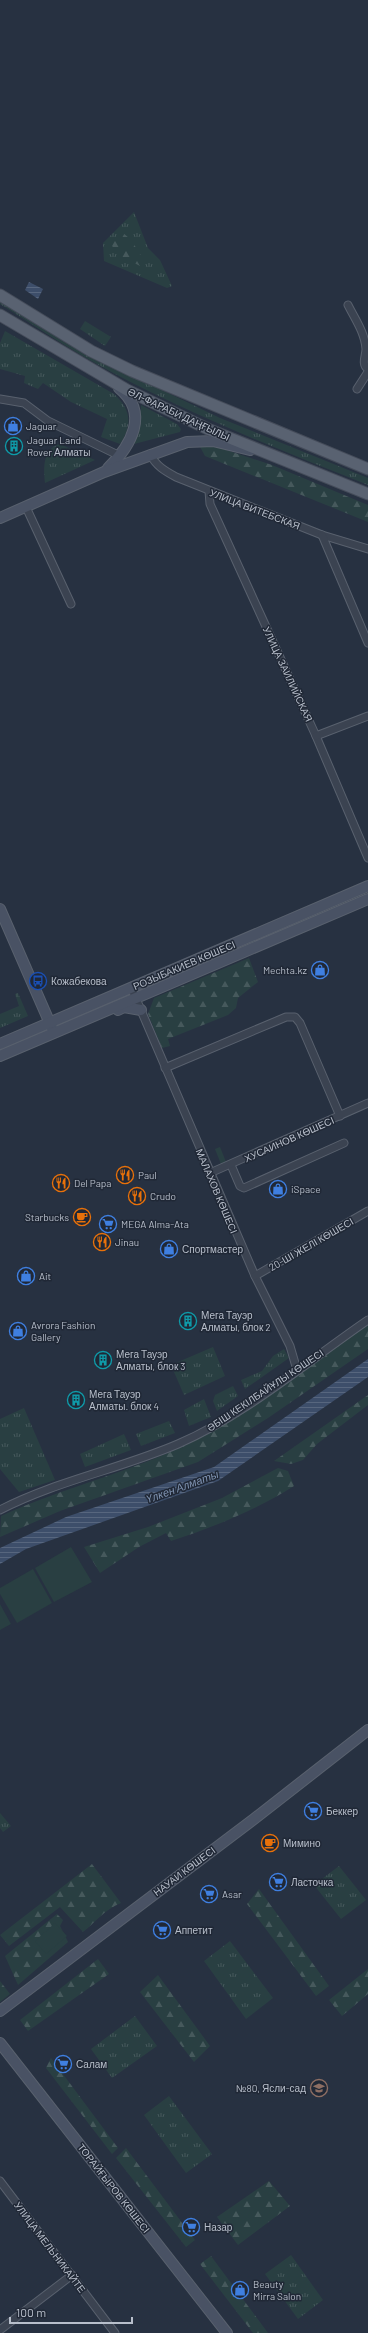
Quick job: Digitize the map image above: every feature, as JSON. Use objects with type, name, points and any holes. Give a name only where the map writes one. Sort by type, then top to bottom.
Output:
[{"type":"main road","name":"ӘЛ-ФАРАБИ ДАҢҒЫЛЫ","points":[[0,295],[91,351],[132,371],[368,468]]},
{"type":"main road","name":"ӘЛ-ФАРАБИ ДАҢҒЫЛЫ","points":[[0,314],[110,380],[210,430],[368,494]]},
{"type":"street","points":[[348,305],[366,332],[364,362],[368,371],[357,389]]},
{"type":"street","points":[[104,472],[120,456],[133,435],[135,412],[129,397],[110,380]]},
{"type":"street","points":[[0,399],[24,403],[48,421],[120,456]]},
{"type":"street","points":[[0,518],[104,472],[150,454],[200,440],[213,441],[279,458]]},
{"type":"street","name":"УЛИЦА ВИТЕБСКАЯ","points":[[150,454],[161,469],[176,478],[322,535],[368,549]]},
{"type":"street","name":"УЛИЦА ЗАИЛИЙСКАЯ","points":[[209,491],[210,504],[316,736],[368,858]]},
{"type":"street","points":[[26,507],[70,604]]},
{"type":"street","points":[[322,535],[368,643]]},
{"type":"street","points":[[316,736],[368,716]]},
{"type":"street","name":"РОЗЫБАКИЕВ КӨШЕСІ","points":[[0,1044],[368,886]]},
{"type":"street","name":"РОЗЫБАКИЕВ КӨШЕСІ","points":[[0,1056],[368,899]]},
{"type":"street","points":[[0,909],[54,1033]]},
{"type":"street","name":"МАЛАХОВ КӨШЕСІ","points":[[131,987],[255,1276],[290,1346],[297,1370]]},
{"type":"street","points":[[69,1027],[98,1018],[124,1007],[141,1010]]},
{"type":"street","points":[[165,1068],[286,1017],[295,1017],[300,1023],[340,1116]]},
{"type":"street","name":"ХУСАИНОВ КӨШЕСІ","points":[[210,1173],[368,1103]]},
{"type":"street","points":[[231,1165],[240,1186],[244,1188],[344,1143]]},
{"type":"street","name":"20-ШІ ЖЕЛІ КӨШЕСІ","points":[[255,1276],[368,1212]]},
{"type":"street","name":"ӘБІШ КЕКІЛБАЙҰЛЫ КӨШЕСІ","points":[[0,1510],[70,1482],[178,1444],[217,1424],[368,1320]]},
{"type":"street","name":"НАУАИ КӨШЕСІ","points":[[0,2011],[254,1819],[368,1730]]},
{"type":"street","name":"ТОРАЙҒЫРОВ КӨШЕСІ","points":[[0,2043],[227,2333]]},
{"type":"street","name":"УЛИЦА МЕЛЬНИКАЙТЕ","points":[[0,2181],[115,2333]]},
{"type":"street","points":[[2,2329],[72,2275]]},
{"type":"green space","points":[[134,212],[148,248],[160,260],[172,286],[167,288],[104,261],[103,243]]},
{"type":"green space","points":[[121,232],[132,241],[144,262],[140,266],[117,254],[111,244]]},
{"type":"green space","points":[[0,300],[137,378],[220,418],[368,478],[368,485],[194,413],[126,380],[58,341],[0,304]]},
{"type":"green space","points":[[85,321],[111,337],[105,346],[80,329]]},
{"type":"green space","points":[[5,331],[114,394],[124,405],[128,418],[127,430],[120,444],[101,437],[107,419],[71,402],[43,383],[38,389],[24,383],[25,376],[0,369],[0,343]]},
{"type":"green space","points":[[141,405],[177,424],[181,429],[180,432],[134,444],[140,423]]},
{"type":"green space","points":[[60,444],[95,460],[45,483],[45,459],[47,454],[54,446]]},
{"type":"green space","points":[[199,445],[220,448],[272,465],[368,505],[368,522],[205,456]]},
{"type":"green space","points":[[249,958],[258,982],[238,998],[236,1008],[228,1015],[168,1039],[170,1046],[162,1048],[148,1014],[154,998]]},
{"type":"green space","points":[[18,993],[28,1016],[0,1028],[0,1014],[19,1006],[15,994]]},
{"type":"green space","points":[[220,1147],[226,1162],[221,1164],[215,1149]]},
{"type":"green space","points":[[368,1325],[368,1349],[268,1418],[198,1462],[60,1511],[0,1537],[1,1516],[49,1496],[147,1462],[194,1441],[217,1429],[261,1401]]},
{"type":"green space","points":[[213,1347],[225,1376],[184,1395],[171,1365]]},
{"type":"green space","points":[[284,1349],[289,1358],[245,1389],[241,1380],[262,1371],[273,1356]]},
{"type":"green space","points":[[233,1386],[238,1396],[217,1411],[213,1401],[215,1395]]},
{"type":"green space","points":[[368,1395],[368,1405],[317,1444],[303,1460],[291,1464],[274,1461]]},
{"type":"green space","points":[[204,1399],[211,1417],[189,1426],[184,1410]]},
{"type":"green space","points":[[24,1408],[55,1480],[19,1492],[0,1469],[0,1419]]},
{"type":"green space","points":[[169,1421],[175,1433],[141,1446],[136,1434]]},
{"type":"green space","points":[[124,1434],[131,1450],[85,1467],[80,1454]]},
{"type":"green space","points":[[278,1468],[288,1471],[294,1486],[280,1495],[234,1517],[171,1541],[166,1533],[139,1547],[100,1573],[84,1547],[148,1527],[222,1498]]},
{"type":"green space","points":[[71,1547],[92,1582],[54,1602],[35,1568]]},
{"type":"green space","points":[[33,1569],[52,1603],[17,1623],[0,1594],[0,1588]]},
{"type":"green space","points":[[0,1604],[11,1624],[0,1630]]},
{"type":"green space","points":[[0,1813],[11,1826],[3,1832],[0,1828]]},
{"type":"green space","points":[[92,1864],[121,1903],[105,1912],[83,1932],[60,1907],[9,1946],[0,1935]]},
{"type":"green space","points":[[339,1866],[366,1900],[341,1919],[314,1885]]},
{"type":"green space","points":[[259,1889],[329,1986],[316,1996],[247,1904]]},
{"type":"green space","points":[[57,1914],[63,1920],[60,1926],[68,1942],[18,1985],[5,1956]]},
{"type":"green space","points":[[55,1923],[67,1936],[46,1954],[35,1941]]},
{"type":"green space","points":[[230,1941],[273,1998],[246,2019],[204,1961]]},
{"type":"green space","points":[[98,1959],[109,1974],[28,2031],[20,2020]]},
{"type":"green space","points":[[368,1969],[368,1994],[342,2016],[329,2000]]},
{"type":"green space","points":[[158,1975],[210,2046],[194,2062],[140,1992]]},
{"type":"green space","points":[[0,1981],[10,1994],[0,2002]]},
{"type":"green space","points":[[135,2016],[157,2046],[112,2078],[91,2049]]},
{"type":"green space","points":[[51,2058],[118,2148],[112,2154],[46,2068]]},
{"type":"green space","points":[[169,2096],[212,2154],[186,2173],[144,2115]]},
{"type":"green space","points":[[126,2148],[195,2240],[186,2247],[116,2158]]},
{"type":"green space","points":[[269,2181],[290,2206],[238,2245],[217,2217]]},
{"type":"green space","points":[[291,2255],[323,2300],[298,2319],[265,2274]]},
{"type":"green space","points":[[211,2256],[268,2333],[253,2333],[200,2264]]},
{"type":"water","points":[[29,282],[43,289],[38,299],[25,290]]},
{"type":"water","name":"Үлкен Алматы","points":[[368,1359],[368,1377],[218,1481],[26,1549],[0,1564],[0,1548],[66,1517],[214,1467]]},
{"type":"place","name":"Jaguar","points":[[13,426]]},
{"type":"place","name":"Jaguar Land Rover Алматы","points":[[14,446]]},
{"type":"place","name":"Mechta.kz","points":[[320,970]]},
{"type":"place","name":"Кожабекова","points":[[38,981]]},
{"type":"place","name":"Paul","points":[[125,1175]]},
{"type":"place","name":"Del Papa","points":[[61,1183]]},
{"type":"place","name":"iSpace","points":[[278,1189]]},
{"type":"place","name":"Crudo","points":[[137,1196]]},
{"type":"place","name":"Starbucks","points":[[82,1217]]},
{"type":"place","name":"MEGA Alma-Ata","points":[[108,1224]]},
{"type":"place","name":"Jinau","points":[[102,1242]]},
{"type":"place","name":"Спортмастер","points":[[169,1249]]},
{"type":"place","name":"Ait","points":[[26,1276]]},
{"type":"place","name":"Мега Тауэр Алматы, блок 2","points":[[188,1321]]},
{"type":"place","name":"Avrora Fashion Gallery","points":[[18,1331]]},
{"type":"place","name":"Мега Тауэр Алматы, блок 3","points":[[103,1360]]},
{"type":"place","name":"Мега Тауэр Алматы. блок 4","points":[[76,1400]]},
{"type":"place","name":"Беккер","points":[[313,1811]]},
{"type":"place","name":"Мимино","points":[[270,1843]]},
{"type":"place","name":"Ласточка","points":[[278,1882]]},
{"type":"place","name":"Asar","points":[[209,1894]]},
{"type":"place","name":"Аппетит","points":[[162,1930]]},
{"type":"place","name":"Салам","points":[[63,2064]]},
{"type":"place","name":"№80, Ясли-сад","points":[[319,2088]]},
{"type":"place","name":"Назар","points":[[191,2227]]},
{"type":"place","name":"Beauty Mirra Salon","points":[[240,2290]]}]
